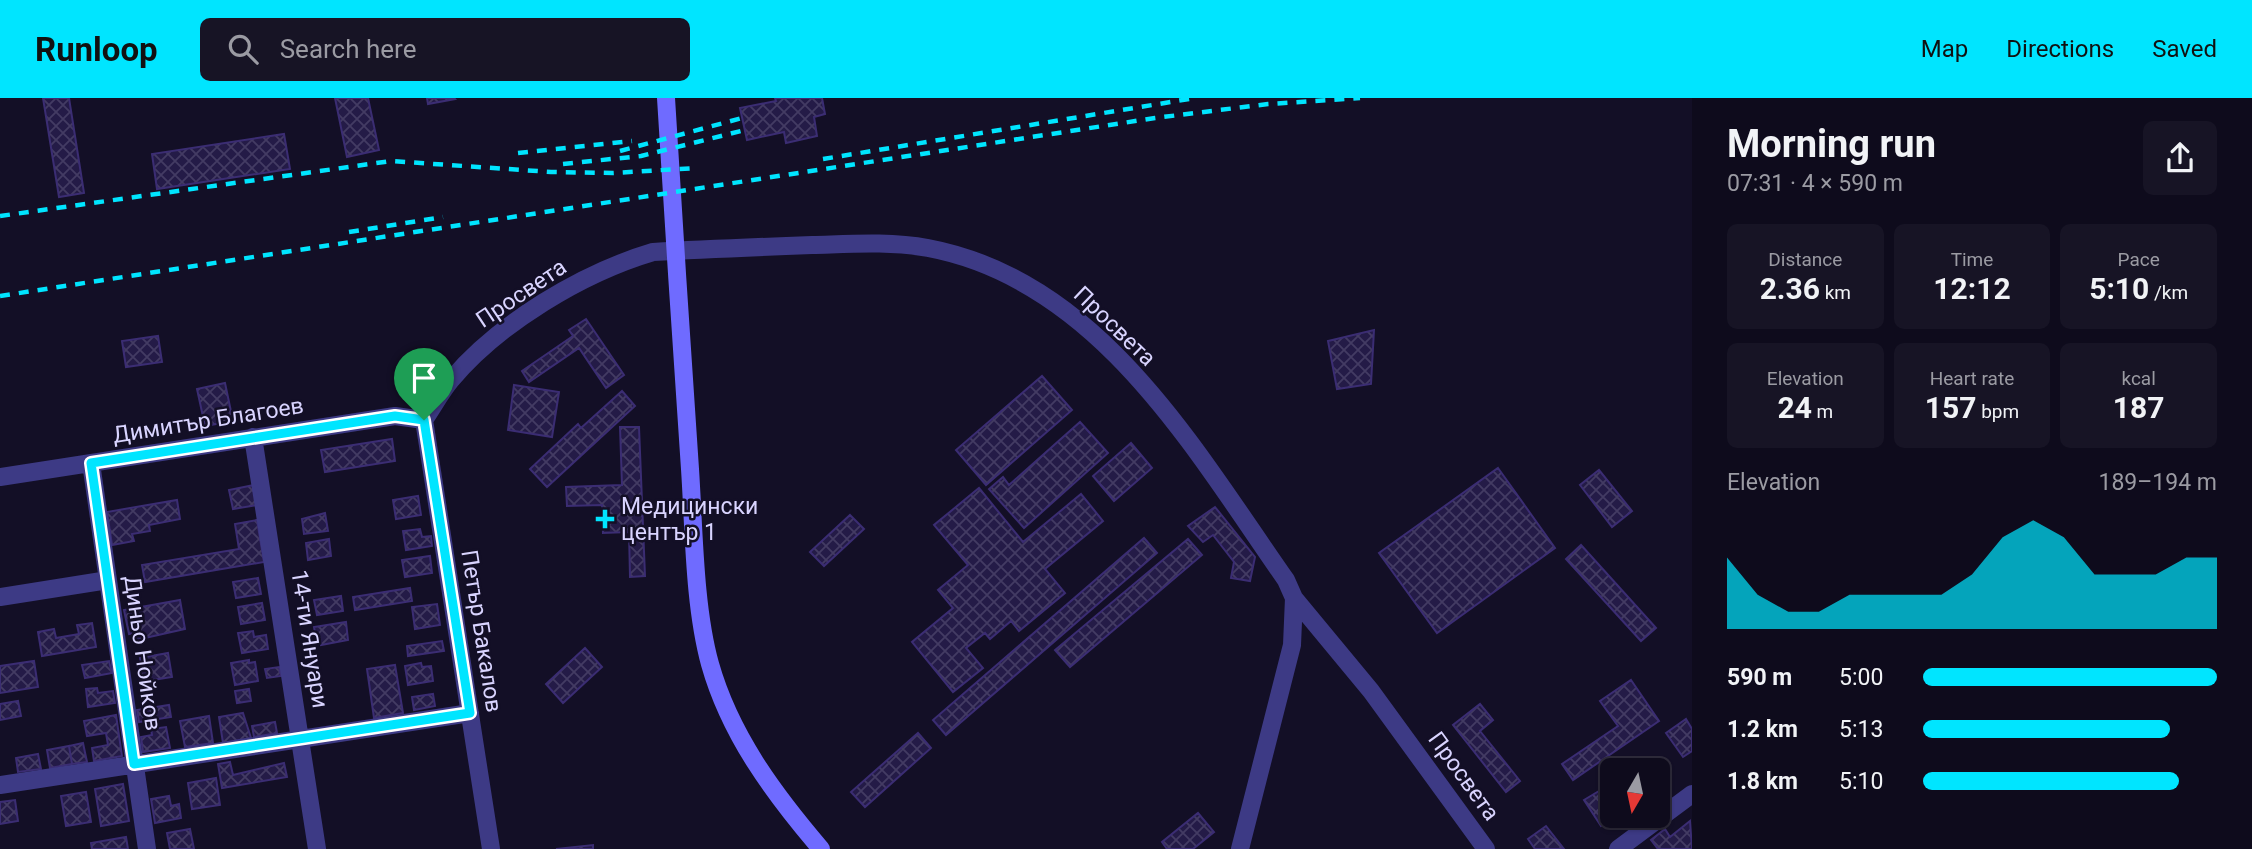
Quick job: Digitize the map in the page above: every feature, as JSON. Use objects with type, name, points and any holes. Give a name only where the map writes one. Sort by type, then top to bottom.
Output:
[{"type":"main road","points":[[666,98],[698,581],[710,663],[729,714],[750,755],[790,813],[821,849]]},
{"type":"street","name":"Просвета","points":[[424,420],[449,382],[475,354],[537,307],[622,261],[653,252],[887,243],[958,254],[1027,284],[1073,314],[1183,432],[1286,580],[1293,598],[1371,691],[1486,849]]},
{"type":"street","name":"Димитър Благоев","points":[[0,477],[395,416],[424,420]]},
{"type":"street","name":"Петър Бакалов","points":[[424,420],[491,849]]},
{"type":"street","name":"14-ти Януари","points":[[253,437],[317,849]]},
{"type":"street","name":"Диньо Нойков","points":[[91,463],[147,849]]},
{"type":"street","points":[[0,597],[108,580]]},
{"type":"street","points":[[1246,844],[1292,645],[1293,598]]},
{"type":"street","points":[[0,785],[470,713]]},
{"type":"street","points":[[1618,849],[1692,794]]},
{"type":"building","points":[[43,98],[69,98],[84,193],[59,197]]},
{"type":"building","points":[[335,98],[368,98],[379,150],[347,157]]},
{"type":"building","points":[[427,98],[454,98],[455,99],[428,104]]},
{"type":"building","points":[[775,98],[822,98],[825,114],[814,117],[817,136],[786,143],[784,132],[747,140],[740,108],[776,101]]},
{"type":"building","points":[[284,134],[290,169],[157,189],[152,154]]},
{"type":"building","points":[[586,319],[624,375],[606,388],[579,348],[529,382],[522,371],[573,336],[569,330]]},
{"type":"building","points":[[1374,330],[1371,384],[1337,389],[1328,341]]},
{"type":"building","points":[[158,336],[162,362],[126,367],[122,341]]},
{"type":"building","points":[[1042,376],[1072,410],[986,485],[956,450]]},
{"type":"building","points":[[225,383],[233,421],[205,426],[197,389]]},
{"type":"building","points":[[514,385],[559,392],[552,437],[508,430]]},
{"type":"building","points":[[622,391],[635,406],[547,487],[530,469],[578,424],[581,428]]},
{"type":"building","points":[[1080,422],[1108,453],[1024,528],[989,489],[1003,477],[1009,485]]},
{"type":"building","points":[[620,427],[639,427],[645,576],[630,577],[629,532],[603,533],[602,505],[567,506],[566,487],[622,485]]},
{"type":"building","points":[[392,439],[395,461],[325,472],[321,450]]},
{"type":"building","points":[[1131,443],[1152,468],[1114,501],[1093,476]]},
{"type":"building","points":[[1498,468],[1555,548],[1437,633],[1379,553]]},
{"type":"building","points":[[1599,470],[1632,511],[1612,527],[1580,485]]},
{"type":"building","points":[[254,485],[257,505],[233,509],[229,490]]},
{"type":"building","points":[[979,488],[1023,542],[1081,494],[1103,521],[1045,569],[1065,593],[1019,631],[1011,621],[990,639],[985,633],[966,648],[983,668],[953,692],[912,642],[953,608],[938,590],[968,565],[934,525]]},
{"type":"building","points":[[418,496],[421,515],[396,519],[393,500]]},
{"type":"building","points":[[177,500],[180,519],[149,525],[150,531],[132,534],[134,541],[112,545],[107,512]]},
{"type":"building","points":[[1215,507],[1255,557],[1250,581],[1231,578],[1234,562],[1213,535],[1203,542],[1188,526]]},
{"type":"building","points":[[325,513],[328,531],[304,534],[302,519]]},
{"type":"building","points":[[850,515],[864,529],[824,566],[810,552]]},
{"type":"building","points":[[257,520],[264,562],[145,582],[142,565],[239,549],[235,524]]},
{"type":"building","points":[[420,529],[422,537],[431,536],[432,546],[406,550],[403,531]]},
{"type":"building","points":[[1144,538],[1157,553],[946,735],[933,720]]},
{"type":"building","points":[[329,539],[331,556],[308,560],[306,543]]},
{"type":"building","points":[[1188,539],[1202,555],[1070,667],[1055,650]]},
{"type":"building","points":[[1581,545],[1656,628],[1641,641],[1566,559]]},
{"type":"building","points":[[430,556],[432,573],[405,577],[402,560]]},
{"type":"building","points":[[258,578],[261,594],[236,598],[233,582]]},
{"type":"building","points":[[410,588],[412,601],[355,610],[353,597]]},
{"type":"building","points":[[341,596],[343,611],[317,615],[314,600]]},
{"type":"building","points":[[180,600],[185,629],[136,640],[135,633],[129,634],[124,610]]},
{"type":"building","points":[[262,603],[265,620],[241,624],[238,607]]},
{"type":"building","points":[[437,604],[440,625],[415,629],[412,607]]},
{"type":"building","points":[[346,622],[348,640],[321,645],[320,638],[316,639],[314,627]]},
{"type":"building","points":[[92,623],[96,647],[42,656],[38,632],[54,629],[56,638],[79,634],[77,625]]},
{"type":"building","points":[[253,631],[254,637],[266,635],[268,649],[242,653],[238,633]]},
{"type":"building","points":[[442,641],[444,651],[408,656],[407,646]]},
{"type":"building","points":[[585,648],[602,667],[563,703],[546,684]]},
{"type":"building","points":[[168,653],[172,677],[140,682],[140,658]]},
{"type":"building","points":[[249,660],[249,663],[255,662],[258,681],[235,685],[231,663]]},
{"type":"building","points":[[34,661],[38,687],[0,693],[0,666]]},
{"type":"building","points":[[109,661],[112,673],[85,678],[82,665]]},
{"type":"building","points":[[421,663],[422,667],[431,666],[433,681],[408,685],[405,666]]},
{"type":"building","points":[[395,665],[403,713],[374,718],[367,669]]},
{"type":"building","points":[[279,667],[281,676],[267,678],[265,669]]},
{"type":"building","points":[[1631,680],[1659,721],[1605,758],[1600,758],[1600,761],[1573,780],[1562,764],[1618,726],[1600,701]]},
{"type":"building","points":[[97,688],[98,693],[113,691],[115,703],[88,707],[86,689]]},
{"type":"building","points":[[249,689],[251,701],[237,703],[235,691]]},
{"type":"building","points":[[433,694],[435,706],[414,710],[412,697]]},
{"type":"building","points":[[18,701],[21,716],[0,720],[0,704]]},
{"type":"building","points":[[1480,704],[1493,720],[1480,731],[1520,781],[1506,792],[1453,725]]},
{"type":"building","points":[[169,705],[171,717],[139,722],[137,710]]},
{"type":"building","points":[[243,713],[251,738],[223,743],[219,717]]},
{"type":"building","points":[[116,715],[122,756],[94,761],[92,748],[108,745],[106,733],[87,736],[84,721]]},
{"type":"building","points":[[209,716],[213,743],[185,747],[180,721]]},
{"type":"building","points":[[1686,719],[1692,729],[1692,751],[1683,757],[1666,733]]},
{"type":"building","points":[[275,722],[277,733],[254,737],[252,726]]},
{"type":"building","points":[[166,727],[170,748],[143,752],[141,737],[152,735],[151,729]]},
{"type":"building","points":[[918,733],[931,748],[865,807],[851,792]]},
{"type":"building","points":[[83,743],[87,762],[72,764],[69,746]]},
{"type":"building","points":[[69,746],[72,764],[50,768],[47,750]]},
{"type":"building","points":[[38,754],[41,769],[18,772],[16,758]]},
{"type":"building","points":[[230,762],[233,775],[284,763],[287,777],[222,788],[218,764]]},
{"type":"building","points":[[216,778],[220,805],[192,809],[188,783]]},
{"type":"building","points":[[123,784],[129,821],[101,826],[95,789]]},
{"type":"building","points":[[1600,790],[1600,824],[1584,800]]},
{"type":"building","points":[[86,792],[91,822],[66,826],[61,796]]},
{"type":"building","points":[[169,796],[171,806],[179,804],[181,818],[155,823],[151,799]]},
{"type":"building","points":[[15,800],[18,821],[0,824],[0,802]]},
{"type":"building","points":[[1198,813],[1214,832],[1193,849],[1167,849],[1162,842]]},
{"type":"building","points":[[1690,821],[1692,849],[1658,849],[1651,840],[1665,829],[1670,837]]},
{"type":"building","points":[[1546,826],[1564,849],[1535,849],[1528,839]]},
{"type":"building","points":[[190,829],[194,849],[170,849],[167,833]]},
{"type":"building","points":[[126,837],[128,849],[92,849],[91,843]]},
{"type":"building","points":[[593,845],[593,849],[556,849]]},
{"type":"railway","points":[[823,159],[1195,98]]},
{"type":"railway","points":[[0,296],[1155,118],[1268,104],[1360,98]]},
{"type":"railway","points":[[620,151],[742,118]]},
{"type":"railway","points":[[563,164],[641,156],[745,130]]},
{"type":"railway","points":[[518,153],[632,141]]},
{"type":"railway","points":[[0,216],[391,161],[551,172],[613,173],[696,168]]},
{"type":"railway","points":[[349,232],[443,217]]},
{"type":"place","name":"Медицински център 1","points":[[605,519]]},
{"type":"route","points":[[395,416],[424,420],[470,713],[134,764],[91,463],[395,416]]}]
